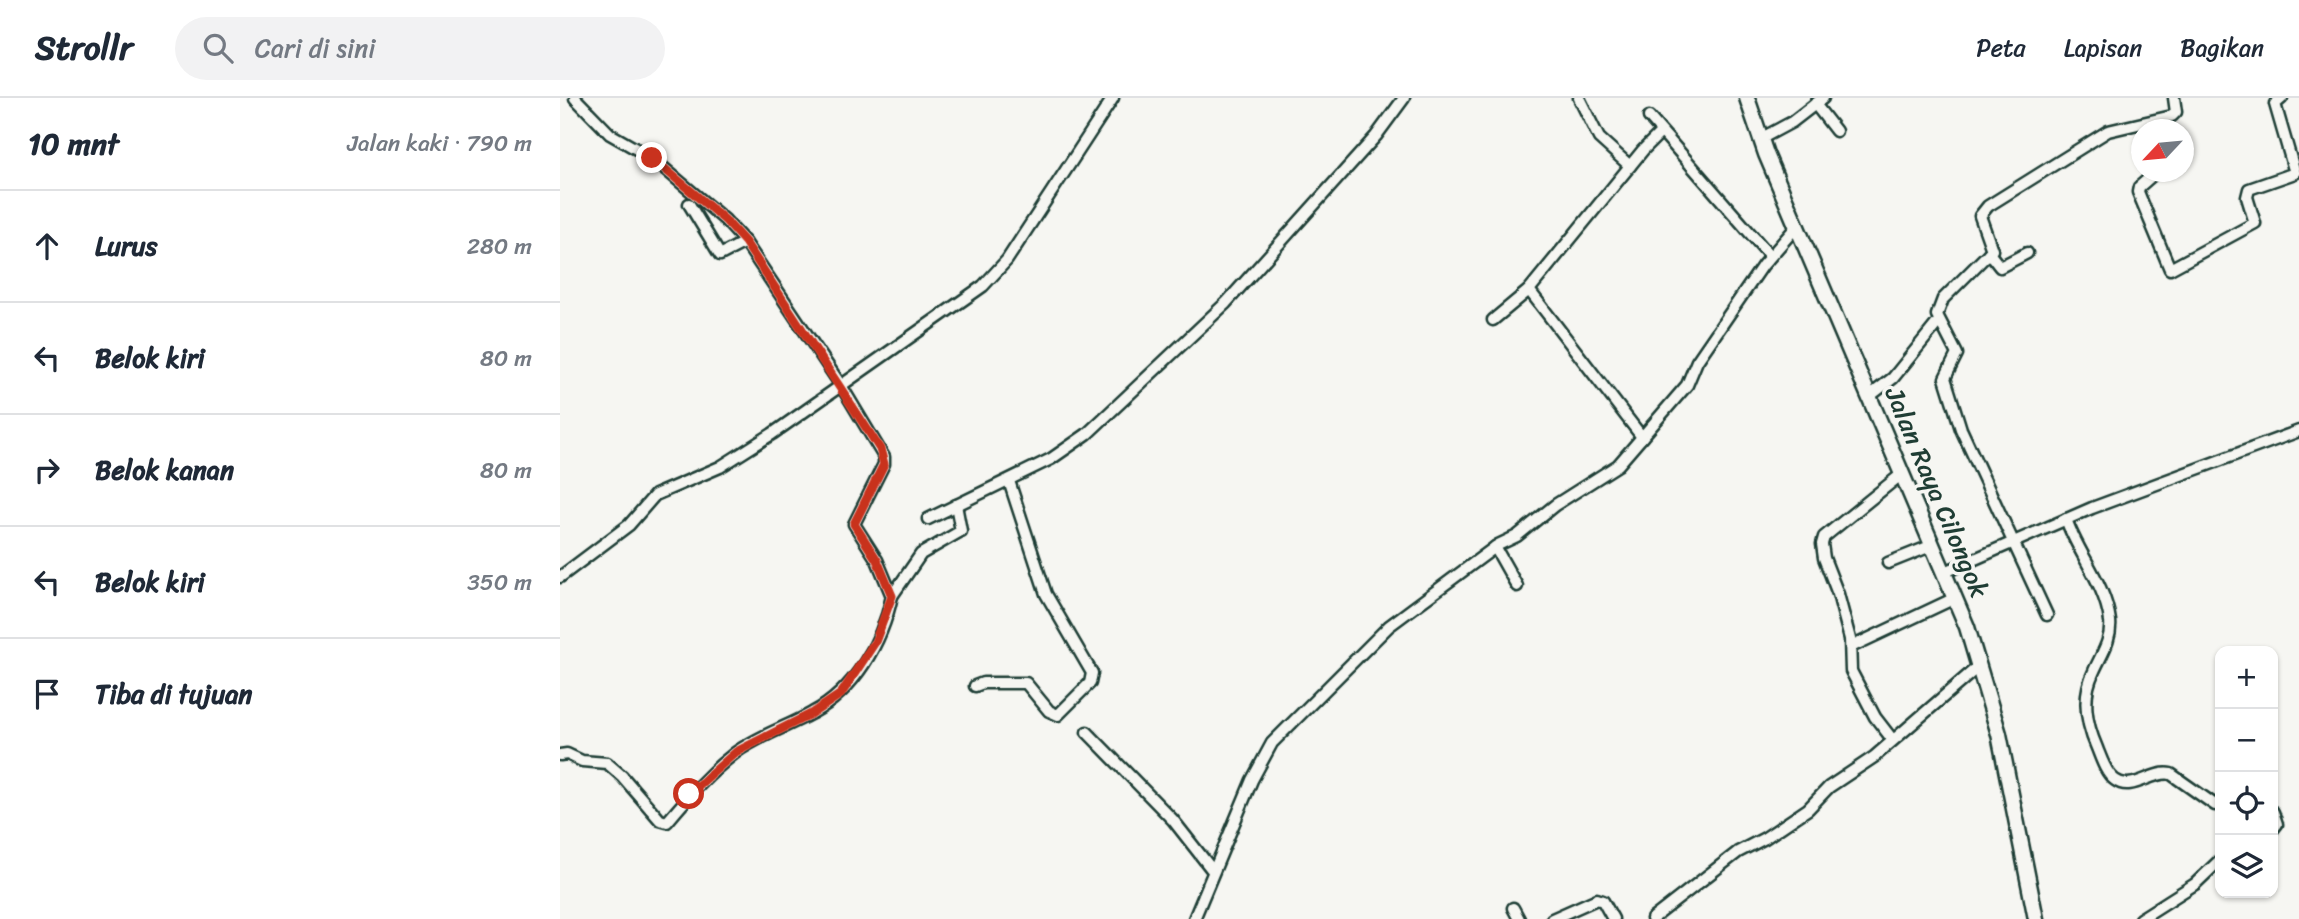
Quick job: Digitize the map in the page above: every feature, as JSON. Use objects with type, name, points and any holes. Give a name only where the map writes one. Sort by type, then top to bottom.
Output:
[{"type":"highway","name":"Jalan Raya Cilongok","points":[[1747,98],[1797,226],[1945,572],[1980,665],[2016,810],[2036,919]]},
{"type":"street","points":[[575,98],[610,134],[652,158],[725,220],[745,242],[842,387],[884,457],[884,464],[854,524],[877,560],[892,596]]},
{"type":"street","points":[[560,577],[629,525],[655,495],[720,467],[842,387],[983,286],[1007,260],[1113,98]]},
{"type":"street","points":[[928,519],[1009,481],[1071,447],[1226,303],[1376,136],[1404,98]]},
{"type":"street","points":[[1578,98],[1599,138],[1630,166]]},
{"type":"street","points":[[2165,119],[2175,115],[2175,98]]},
{"type":"street","points":[[2144,182],[2138,187],[2138,192],[2170,269],[2255,223],[2247,197],[2249,189],[2295,173],[2275,104],[2282,98]]},
{"type":"street","points":[[1762,138],[1819,101],[1836,131]]},
{"type":"street","points":[[1649,117],[1770,256]]},
{"type":"street","points":[[2047,615],[2010,542],[1961,429],[1945,378],[1957,354],[1937,315],[1943,299],[1992,247],[1980,216],[1988,206],[2108,131],[2131,128]]},
{"type":"street","points":[[1493,320],[1529,290],[1661,132]]},
{"type":"street","points":[[689,204],[720,255],[745,242]]},
{"type":"street","points":[[1194,919],[1252,780],[1272,743],[1389,626],[1495,547],[1517,536],[1555,505],[1618,465],[1687,385],[1697,361],[1770,256],[1797,226]]},
{"type":"street","points":[[1989,253],[2000,267],[2027,253]]},
{"type":"street","points":[[1529,290],[1642,437]]},
{"type":"street","points":[[1871,395],[1893,378],[1940,321]]},
{"type":"street","points":[[1945,572],[2066,519],[2299,431]]},
{"type":"street","points":[[1892,739],[1875,717],[1851,671],[1851,646],[1845,615],[1824,558],[1822,544],[1825,537],[1903,473]]},
{"type":"street","points":[[975,686],[983,682],[1026,683],[1049,712],[1058,715],[1090,682],[1092,673],[1091,666],[1045,594],[1009,481]]},
{"type":"street","points":[[560,755],[567,754],[582,761],[607,763],[660,820],[667,822],[689,794],[736,752],[811,714],[841,694],[875,642],[892,596],[920,554],[961,531],[956,505]]},
{"type":"street","points":[[2066,519],[2092,568],[2110,621],[2106,647],[2092,675],[2085,707],[2100,756],[2110,775],[2123,784],[2159,773],[2171,774],[2215,804]]},
{"type":"street","points":[[1888,563],[1933,545]]},
{"type":"street","points":[[1495,547],[1517,586]]},
{"type":"street","points":[[1851,646],[1955,598]]},
{"type":"street","points":[[1651,919],[1738,852],[1765,838],[1808,809],[1829,786],[1874,757],[1980,665]]},
{"type":"street","points":[[1087,732],[1173,820],[1213,871]]},
{"type":"street","points":[[2140,919],[2194,884],[2215,865]]},
{"type":"street","points":[[1552,919],[1597,899],[1603,901],[1612,919]]},
{"type":"street","points":[[1513,908],[1518,919]]},
{"type":"route","points":[[652,158],[725,220],[745,242],[842,387],[884,457],[884,464],[854,524],[877,560],[892,596],[890,608],[875,642],[852,682],[832,702],[736,752],[689,794]]}]
